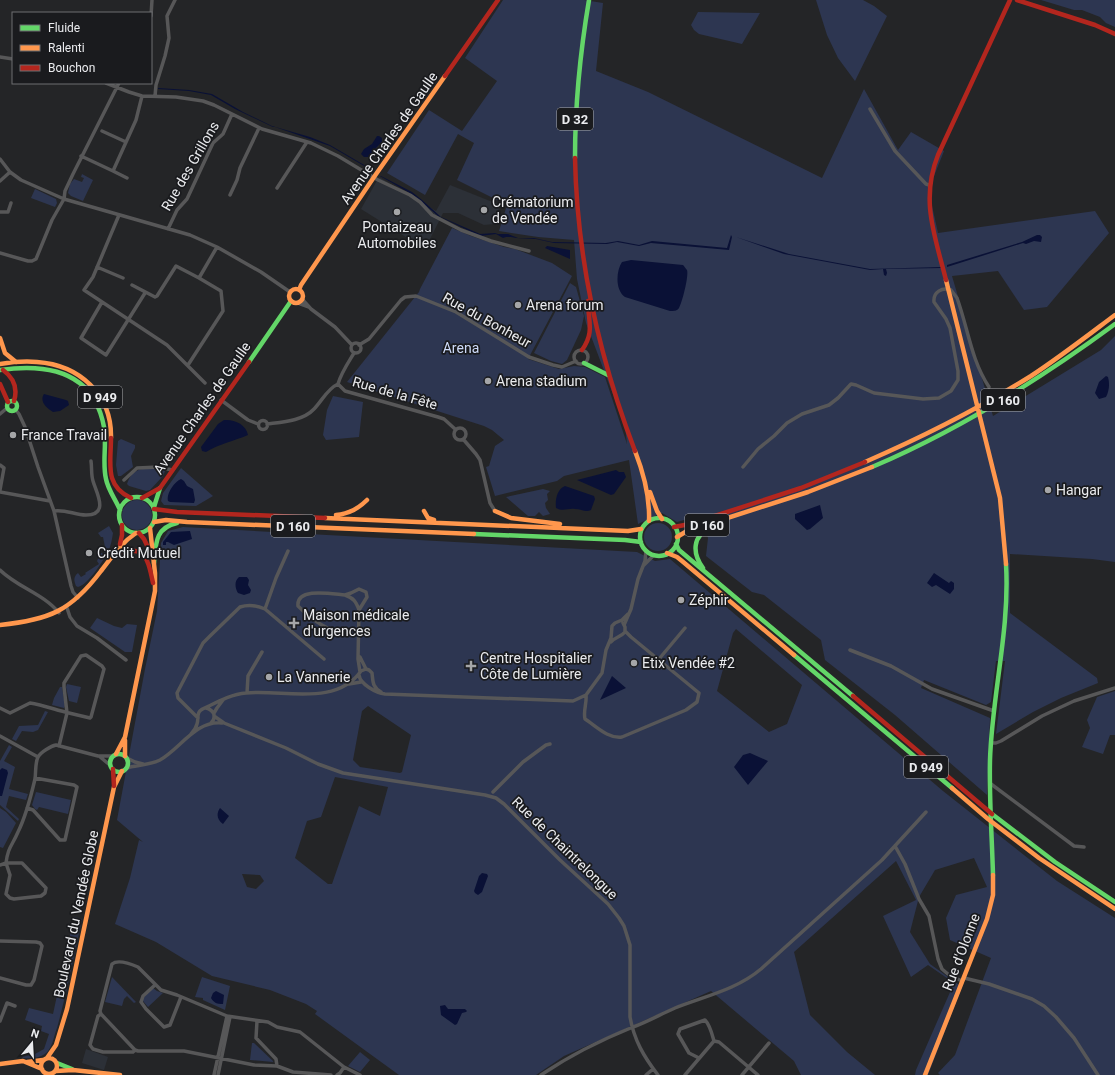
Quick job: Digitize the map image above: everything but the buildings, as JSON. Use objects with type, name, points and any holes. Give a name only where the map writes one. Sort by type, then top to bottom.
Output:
[{"type":"main road","name":"Avenue Charles de Gaulle","points":[[299,290],[374,177],[498,0]]},
{"type":"main road","name":"D 32","points":[[589,0],[580,50],[574,125],[575,186],[582,247],[588,289],[608,375],[625,426],[657,511],[662,518]]},
{"type":"main road","name":"Rue d'Olonne","points":[[925,1075],[984,926],[991,904],[994,883],[991,743],[1004,634],[1007,587],[1005,542],[1000,498],[931,218],[929,185],[933,166],[1010,0]]},
{"type":"main road","points":[[1017,0],[1095,25],[1115,34]]},
{"type":"main road","points":[[295,289],[299,290],[302,294],[302,298],[298,303],[291,301],[289,296],[290,292],[295,289]]},
{"type":"main road","points":[[582,350],[588,343],[591,331],[588,289]]},
{"type":"main road","name":"Avenue Charles de Gaulle","points":[[160,488],[291,301]]},
{"type":"main road","name":"D 160","points":[[674,527],[767,499],[857,465],[914,441],[1021,382],[1066,352],[1115,315]]},
{"type":"main road","name":"D 160","points":[[677,537],[687,531],[792,498],[893,458],[978,415],[1025,387],[1070,357],[1115,324]]},
{"type":"main road","points":[[0,338],[5,353],[16,362]]},
{"type":"main road","name":"D 949","points":[[0,364],[41,361],[57,364],[79,375],[96,391],[104,404],[110,420],[112,435],[112,480],[119,492],[131,498]]},
{"type":"main road","points":[[584,363],[608,375]]},
{"type":"main road","points":[[0,384],[8,402],[6,405],[7,408],[11,411],[15,409],[17,405],[14,401],[16,394],[12,377],[18,367]]},
{"type":"main road","name":"D 949","points":[[1,370],[18,367],[40,367],[62,372],[81,384],[95,401],[102,415],[105,429],[104,468],[106,481],[120,510]]},
{"type":"main road","points":[[1,370],[12,377]]},
{"type":"main road","points":[[8,402],[14,401]]},
{"type":"main road","name":"D 32","points":[[646,481],[649,497],[648,521]]},
{"type":"main road","points":[[142,498],[160,488]]},
{"type":"main road","points":[[120,544],[137,533],[150,528],[154,522],[154,508],[160,488]]},
{"type":"main road","points":[[0,625],[36,620],[59,612],[79,599],[91,585],[120,544],[122,525],[120,510],[124,502],[131,498],[142,498],[149,501],[154,508]]},
{"type":"main road","points":[[285,516],[348,514],[359,508],[367,500]]},
{"type":"main road","name":"D 160","points":[[154,508],[172,512],[601,530],[641,530]]},
{"type":"main road","points":[[424,511],[428,518],[451,523]]},
{"type":"main road","points":[[495,511],[518,519],[601,530]]},
{"type":"main road","points":[[706,573],[698,560],[696,553],[696,546],[699,537],[706,529],[737,515]]},
{"type":"main road","points":[[655,518],[662,518],[671,523],[674,527],[677,537],[676,544],[667,553],[654,555],[646,550],[641,542],[641,530],[648,521],[655,518]]},
{"type":"main road","name":"D 160","points":[[154,522],[164,520],[625,540],[641,542]]},
{"type":"main road","name":"D 160","points":[[154,561],[156,541],[160,533],[169,525],[187,522]]},
{"type":"main road","points":[[122,525],[128,530],[137,533],[144,539],[154,561]]},
{"type":"main road","points":[[125,737],[111,760],[112,768],[118,771],[124,769],[128,763],[126,757],[125,737],[155,591],[156,578],[150,528]]},
{"type":"main road","name":"D 949","points":[[676,544],[681,552],[992,814],[1055,862],[1115,902]]},
{"type":"main road","points":[[113,555],[124,550],[132,549],[144,554],[150,564],[155,591]]},
{"type":"main road","name":"D 949","points":[[667,553],[682,561],[988,819],[1039,858],[1115,909]]},
{"type":"main road","points":[[115,755],[119,754],[126,757]]},
{"type":"main road","name":"Boulevard du Vendée Globe","points":[[112,768],[114,787]]},
{"type":"main road","name":"Boulevard du Vendée Globe","points":[[57,1062],[56,1045],[69,998],[114,787],[124,769]]},
{"type":"main road","name":"Boulevard du Vendée Globe","points":[[45,1059],[56,1045]]},
{"type":"main road","points":[[0,1064],[17,1061],[28,1062],[52,1058],[73,1070]]},
{"type":"main road","points":[[42,1072],[41,1063],[45,1059]]},
{"type":"main road","points":[[28,1062],[42,1072],[48,1074],[56,1071],[73,1070],[120,1075]]},
{"type":"main road","points":[[56,1071],[57,1062]]},
{"type":"street","points":[[151,12],[152,0]]},
{"type":"street","points":[[155,96],[156,85],[169,38],[167,16],[175,0]]},
{"type":"street","points":[[0,57],[12,59]]},
{"type":"street","points":[[109,84],[142,96],[176,97],[203,101],[214,105],[259,128],[307,142],[338,156],[374,177],[410,194],[432,215],[461,230],[492,241],[529,251]]},
{"type":"street","points":[[0,253],[28,261],[34,260],[37,256],[52,220],[64,199],[65,191],[81,156],[118,84]]},
{"type":"street","points":[[113,171],[136,120],[142,96]]},
{"type":"street","points":[[870,109],[895,151],[926,184],[929,185]]},
{"type":"street","name":"Rue des Grillons","points":[[168,229],[177,210],[187,198],[213,143],[223,134],[232,114]]},
{"type":"street","points":[[230,195],[237,180],[240,168],[259,128]]},
{"type":"street","points":[[102,131],[126,142]]},
{"type":"street","points":[[278,188],[307,142]]},
{"type":"street","points":[[81,156],[127,178]]},
{"type":"street","points":[[0,159],[10,172],[21,180],[64,199],[190,235],[217,247],[261,272],[290,292]]},
{"type":"street","points":[[0,181],[10,172]]},
{"type":"street","points":[[0,212],[8,212],[11,203]]},
{"type":"street","points":[[119,215],[97,267],[84,290],[167,345],[205,383]]},
{"type":"street","points":[[199,278],[217,247]]},
{"type":"street","points":[[132,285],[153,297],[157,296],[176,266],[221,291],[223,311],[188,365]]},
{"type":"street","points":[[97,267],[123,278]]},
{"type":"street","points":[[743,467],[758,449],[787,423],[802,414],[829,405],[851,384],[874,393],[922,400],[938,398],[948,393],[956,384],[958,370],[950,328],[934,299],[938,291],[948,289],[951,290],[957,298],[976,362],[989,387]]},
{"type":"street","points":[[102,302],[81,338],[106,355],[145,293]]},
{"type":"street","name":"Rue du Bonheur","points":[[360,345],[369,339],[401,300],[405,297],[416,296],[456,312],[529,357],[558,366],[565,366],[576,361]]},
{"type":"street","points":[[302,298],[311,309]]},
{"type":"street","points":[[298,303],[311,309],[335,327],[352,345],[351,350],[354,353],[358,353],[361,348],[360,345],[356,343],[352,345]]},
{"type":"street","points":[[582,350],[586,352],[588,356],[584,363],[580,364],[574,357],[576,352],[582,350]]},
{"type":"street","name":"Rue de la Fête","points":[[354,353],[348,365],[341,374],[338,384],[345,391],[444,419],[456,429],[459,428],[465,430],[466,436],[463,439]]},
{"type":"street","points":[[221,400],[253,423],[258,424],[263,421],[267,424],[300,418],[308,415],[331,388],[338,384]]},
{"type":"street","points":[[0,414],[7,408]]},
{"type":"street","points":[[15,409],[25,427],[54,511],[71,586],[73,592],[79,599]]},
{"type":"street","points":[[258,424],[259,428],[263,430],[266,428],[267,424]]},
{"type":"street","name":"Rue de la Fête","points":[[456,429],[454,437],[457,440],[463,439]]},
{"type":"street","name":"Rue de la Fête","points":[[463,439],[480,460],[488,495],[495,511]]},
{"type":"street","points":[[54,511],[62,510],[84,515],[93,513],[99,508],[100,500],[93,480],[91,462]]},
{"type":"street","points":[[0,465],[4,468],[0,491],[50,501]]},
{"type":"street","points":[[124,480],[137,468],[159,467],[172,470]]},
{"type":"street","points":[[624,625],[631,609],[646,550]]},
{"type":"street","points":[[265,609],[276,578],[288,551]]},
{"type":"street","points":[[642,568],[654,555]]},
{"type":"street","points":[[0,570],[7,577],[49,603],[59,612]]},
{"type":"street","points":[[345,595],[359,589],[366,592],[366,598],[359,610],[359,674],[363,682],[375,692],[385,694],[573,701],[586,695],[603,670],[605,655],[612,632],[612,626],[615,623],[620,622],[628,614]]},
{"type":"street","points":[[353,598],[354,592]]},
{"type":"street","points":[[347,635],[320,625],[311,619],[298,606],[299,599],[308,594],[345,595],[353,598],[359,610]]},
{"type":"street","points":[[356,603],[362,603]]},
{"type":"street","points":[[209,724],[200,723],[189,708],[176,695],[203,643],[240,607],[246,605],[265,609],[324,659]]},
{"type":"street","points":[[67,608],[70,617],[77,626],[97,638],[126,660]]},
{"type":"street","points":[[586,695],[587,700],[584,716],[585,719],[605,733],[617,738],[686,710],[697,702],[699,693],[631,637],[626,631],[624,625],[620,622]]},
{"type":"street","points":[[658,659],[685,628]]},
{"type":"street","points":[[623,635],[626,631]]},
{"type":"street","points":[[612,632],[618,636]]},
{"type":"street","points":[[608,646],[618,636],[623,635],[631,637]]},
{"type":"street","points":[[850,650],[891,666],[932,689],[994,711]]},
{"type":"street","points":[[247,692],[248,676],[262,652]]},
{"type":"street","points":[[358,652],[363,665],[372,673],[372,679],[377,689],[384,693],[392,694]]},
{"type":"street","points":[[0,708],[10,713],[30,703],[67,713],[90,718],[93,715],[104,669],[102,666],[85,655],[81,656],[64,683],[67,713],[59,746]]},
{"type":"street","points":[[189,708],[200,710],[225,698],[247,692],[321,693],[338,690],[349,684],[366,669]]},
{"type":"street","points":[[349,684],[369,682],[372,679]]},
{"type":"street","points":[[991,743],[996,743],[1042,716],[1074,701],[1115,688]]},
{"type":"street","points":[[124,769],[158,761],[163,758],[191,734],[213,721],[219,705],[225,698]]},
{"type":"street","points":[[206,708],[211,710],[214,715]]},
{"type":"street","points":[[191,734],[197,726],[198,712],[200,710]]},
{"type":"street","name":"Rue de Chaintrelongue","points":[[214,715],[224,723],[286,748],[318,764],[344,773],[492,796],[500,801],[515,814],[560,860],[608,904],[624,926],[630,945],[630,1018],[632,1028],[641,1051],[658,1075]]},
{"type":"street","name":"Rue de Chaintrelongue","points":[[209,724],[224,723]]},
{"type":"street","points":[[0,736],[38,758]]},
{"type":"street","points":[[493,792],[523,762],[546,745],[550,744]]},
{"type":"street","points":[[0,865],[6,863],[22,863],[46,888],[45,893],[41,896],[14,899],[10,898],[6,894],[10,875],[6,863],[8,851],[21,826],[27,808],[35,778],[38,758],[53,746],[59,746],[98,756],[115,755]]},
{"type":"street","points":[[98,756],[112,768]]},
{"type":"street","points":[[126,757],[135,762],[146,764]]},
{"type":"street","points":[[27,808],[33,810],[60,840],[65,840],[77,787],[74,785],[35,778]]},
{"type":"street","points":[[991,784],[1074,846],[1084,847]]},
{"type":"street","points":[[540,1075],[565,1060],[632,1028],[676,1008],[729,988],[748,979],[830,907],[895,846],[926,812]]},
{"type":"street","points":[[895,846],[905,864],[919,899],[928,916],[938,960],[942,969],[949,975],[963,980],[989,984],[1032,999],[1044,1006],[1056,1017],[1074,1038],[1098,1075]]},
{"type":"street","points":[[0,941],[36,942],[40,943],[42,946],[34,980],[31,985],[0,978]]},
{"type":"street","points":[[135,1050],[101,1014],[100,1011],[110,968],[115,962],[126,963],[138,968],[161,990],[229,1016],[268,1022],[278,1027],[300,1032],[344,1067],[360,1075]]},
{"type":"street","points":[[155,985],[143,996],[141,1002],[164,1027],[170,1025],[181,997]]},
{"type":"street","points":[[0,1021],[7,1003],[15,1006]]},
{"type":"street","points":[[101,1014],[98,1016],[90,1045],[91,1047],[104,1052],[133,1052],[135,1050],[186,1052],[254,1065],[277,1066],[289,1071],[332,1075]]},
{"type":"street","points":[[218,1075],[229,1016]]},
{"type":"street","points":[[257,1020],[256,1038],[276,1060],[277,1066]]},
{"type":"street","points":[[699,1058],[689,1053],[678,1034],[680,1029],[705,1020],[714,1041]]},
{"type":"street","points":[[685,1075],[714,1041]]},
{"type":"street","points":[[714,1041],[718,1042],[758,1075]]},
{"type":"street","points":[[742,1075],[769,1043]]},
{"type":"street","points":[[214,1075],[220,1059]]},
{"type":"street","points":[[337,1075],[344,1067]]},
{"type":"street","points":[[646,1075],[653,1069]]},
{"type":"shaded area","points":[[158,88],[189,90],[212,94],[243,112],[272,126],[310,137],[330,145],[371,170],[330,146],[273,127],[235,109],[211,95]]},
{"type":"shaded area","points":[[377,136],[382,138],[382,142],[374,150],[370,157],[364,157],[361,154],[364,149],[372,144]]},
{"type":"shaded area","points":[[380,176],[412,192],[441,217],[480,234],[495,233],[508,234],[518,238],[534,238],[552,242],[606,243],[618,241],[639,245],[652,241],[727,248],[731,235],[732,237],[729,250],[651,243],[639,246],[617,242],[607,244],[554,243],[536,239],[516,238],[511,237],[503,238],[496,234],[480,236],[438,216],[413,195]]},
{"type":"shaded area","points":[[379,177],[436,211],[450,185],[500,205],[494,224],[484,225],[458,213],[443,213],[425,249],[361,209]]},
{"type":"shaded area","points":[[1037,235],[1042,237],[1041,242],[1034,241],[1026,244],[1023,243],[947,267],[947,265],[1022,242]]},
{"type":"shaded area","points":[[736,237],[789,254],[870,269],[942,268],[886,269],[886,276],[884,275],[883,269],[870,270],[784,254]]},
{"type":"shaded area","points":[[547,246],[570,250],[570,259],[545,248]]},
{"type":"shaded area","points":[[631,260],[683,265],[687,270],[687,278],[678,309],[675,311],[670,311],[625,297],[622,294],[618,285],[620,266],[622,262]]},
{"type":"shaded area","points":[[1106,376],[1108,377],[1109,382],[1108,392],[1106,397],[1099,399],[1095,393],[1099,382]]},
{"type":"shaded area","points":[[44,394],[66,400],[68,401],[69,405],[60,411],[53,412],[46,407],[42,400]]},
{"type":"shaded area","points":[[224,420],[232,420],[239,423],[245,428],[248,435],[206,452],[202,451],[201,447],[218,424]]},
{"type":"shaded area","points":[[616,470],[619,472],[624,472],[626,477],[614,494],[611,495],[577,480]]},
{"type":"shaded area","points":[[181,479],[187,486],[193,489],[195,500],[194,503],[168,501],[168,495],[171,488]]},
{"type":"shaded area","points":[[565,486],[594,496],[595,499],[591,510],[561,510],[556,508],[557,495],[562,487]]},
{"type":"shaded area","points":[[820,505],[823,518],[810,529],[807,530],[795,519],[795,514]]},
{"type":"shaded area","points":[[190,531],[192,539],[174,545],[166,542],[166,545],[163,545],[163,542],[171,532]]},
{"type":"shaded area","points":[[934,573],[949,583],[951,581],[954,583],[954,589],[950,594],[936,585],[932,587],[927,583]]},
{"type":"shaded area","points":[[239,577],[247,577],[249,580],[248,585],[251,590],[250,593],[244,595],[238,593],[236,589],[236,580]]},
{"type":"shaded area","points":[[612,676],[626,688],[600,700]]},
{"type":"shaded area","points":[[750,753],[768,761],[748,785],[734,767],[743,755]]},
{"type":"shaded area","points":[[2,768],[7,770],[8,773],[2,796],[0,796],[0,770]]},
{"type":"shaded area","points":[[220,808],[229,816],[223,824],[219,821],[218,817]]},
{"type":"shaded area","points":[[482,873],[487,874],[488,876],[482,892],[478,895],[474,891],[479,876]]},
{"type":"shaded area","points":[[216,991],[224,995],[223,1004],[216,1003],[211,998],[213,993]]},
{"type":"shaded area","points":[[445,1005],[448,1009],[465,1009],[467,1011],[462,1013],[457,1024],[455,1025],[441,1015],[440,1006]]},
{"type":"shaded area","points":[[86,1049],[108,1057],[104,1070],[82,1063]]},
{"type":"green space","name":"Arena","points":[[503,0],[584,0],[603,3],[596,71],[648,92],[822,178],[864,89],[898,150],[911,132],[944,151],[932,181],[932,206],[938,233],[1095,211],[1109,233],[1047,307],[1024,310],[998,271],[952,276],[993,416],[1101,350],[1115,336],[1115,562],[1092,559],[1010,554],[1010,613],[1097,678],[1098,683],[1061,698],[1033,712],[996,734],[1005,661],[996,661],[991,702],[986,705],[924,680],[921,688],[990,718],[987,795],[895,715],[825,660],[821,640],[764,595],[752,592],[706,556],[708,538],[701,515],[677,522],[662,513],[638,524],[629,460],[564,476],[557,481],[495,496],[486,467],[489,466],[495,446],[504,440],[492,430],[484,426],[347,382],[419,292],[452,228],[471,236],[515,249],[552,263],[572,276],[528,359],[559,369],[574,366],[585,367],[605,377],[627,444],[625,426],[586,323],[577,279],[574,240],[538,237],[499,231],[507,205],[457,180],[474,143],[458,134],[425,195],[387,173],[429,110],[462,131],[497,81],[465,58]]},
{"type":"green space","points":[[816,0],[863,0],[887,16],[855,81],[838,58],[827,35]]},
{"type":"green space","points":[[1041,0],[1115,0],[1115,27],[1106,23],[1100,17],[1082,10],[1074,10]]},
{"type":"green space","points":[[698,12],[760,13],[742,44],[699,34],[691,25]]},
{"type":"green space","points":[[82,174],[93,180],[83,201],[71,196],[68,193],[70,184],[74,179],[82,182],[84,178],[81,177]]},
{"type":"green space","points":[[35,189],[56,199],[57,203],[55,207],[31,198]]},
{"type":"green space","points":[[570,283],[576,287],[584,316],[581,330],[567,360],[562,364],[551,361],[534,353]]},
{"type":"green space","points":[[333,396],[363,402],[359,437],[326,440],[323,435],[327,410]]},
{"type":"green space","points":[[121,439],[135,445],[135,448],[131,456],[133,467],[121,476],[118,476],[116,465],[118,441]]},
{"type":"green space","points":[[151,468],[164,469],[165,471],[163,476],[150,490],[146,491],[127,484],[133,473],[136,471]]},
{"type":"green space","points":[[181,468],[213,496],[196,506],[164,505],[161,501],[163,493]]},
{"type":"green space","points":[[543,489],[550,491],[547,494],[548,500],[545,503],[550,514],[543,516],[539,512],[535,516],[528,516],[506,497]]},
{"type":"green space","points":[[137,500],[148,504],[152,515],[148,526],[137,530],[126,526],[122,515],[126,504]]},
{"type":"green space","points":[[658,523],[668,527],[672,537],[668,547],[658,551],[648,547],[644,537],[648,527]]},
{"type":"green space","points":[[109,526],[113,533],[111,545],[106,555],[95,572],[86,582],[78,587],[76,586],[74,579],[78,573],[81,577],[99,564],[97,561],[101,553],[104,554],[105,547],[103,537],[101,537],[98,533]]},
{"type":"green space","points":[[183,527],[637,552],[655,561],[670,559],[943,791],[1057,881],[1115,918],[1115,1075],[940,1075],[938,1073],[955,1055],[991,958],[950,940],[946,918],[956,895],[987,887],[974,858],[935,870],[919,897],[910,932],[930,964],[962,987],[928,1075],[915,1075],[954,983],[928,965],[911,977],[883,916],[916,900],[896,861],[794,952],[810,1015],[847,1052],[875,1075],[801,1075],[794,1061],[711,991],[564,1056],[536,1075],[399,1075],[315,1014],[317,1011],[306,1004],[270,990],[212,976],[156,942],[115,924],[130,878],[139,840],[143,842],[117,820],[157,611],[161,543],[168,531]],"holes":[[[736,629],[802,685],[787,724],[769,732],[717,691],[733,633]],[[368,706],[411,735],[402,772],[400,773],[360,767],[353,760],[362,711]],[[335,777],[388,787],[380,816],[359,806],[332,884],[328,884],[295,858],[307,821],[321,817]],[[242,874],[260,875],[264,881],[256,889],[247,887]]]},
{"type":"green space","points":[[97,618],[122,628],[127,624],[137,625],[132,652],[125,652],[90,628]]},
{"type":"green space","points":[[67,684],[81,687],[77,703],[69,701],[66,687]]},
{"type":"green space","points":[[60,687],[62,687],[64,708],[52,705]]},
{"type":"green space","points":[[1115,691],[1115,735],[1110,735],[1103,754],[1082,747],[1090,728],[1087,720],[1097,697]]},
{"type":"green space","points":[[45,711],[48,712],[38,730],[33,732],[22,731],[16,741],[12,739],[19,726],[38,725]]},
{"type":"green space","points":[[9,745],[12,747],[4,761],[15,767],[9,789],[28,794],[26,800],[9,796],[6,807],[19,819],[18,821],[0,805],[0,761]]},
{"type":"green space","points":[[36,792],[71,800],[68,814],[39,807],[37,810],[35,809],[32,805]]},
{"type":"green space","points":[[0,808],[16,823],[3,848],[0,847]]},
{"type":"green space","points":[[74,917],[82,919],[64,1001],[50,1049],[40,1057],[23,1058],[22,1057],[35,1054],[44,1049],[49,1034],[41,1031],[42,1026],[25,1020],[29,1008],[53,1014]]},
{"type":"green space","points":[[112,977],[136,1002],[134,1003],[127,996],[124,999],[122,1006],[105,1002]]},
{"type":"green space","points":[[202,977],[230,986],[225,1010],[203,1000],[203,998],[195,997]]},
{"type":"green space","points":[[153,988],[163,993],[148,1007],[143,1001],[143,998]]},
{"type":"green space","points":[[252,1043],[254,1043],[274,1062],[250,1060]]},
{"type":"green space","points":[[360,1052],[370,1060],[360,1072],[348,1066]]},
{"type":"traffic: fast","points":[[575,158],[579,79],[589,0]]},
{"type":"traffic: fast","points":[[249,362],[291,301]]},
{"type":"traffic: fast","points":[[872,467],[936,437],[998,403],[1057,365],[1115,324]]},
{"type":"traffic: fast","points":[[584,363],[608,375]]},
{"type":"traffic: fast","points":[[0,370],[18,368],[52,370],[67,375],[80,383],[90,394],[99,408],[104,427],[104,466],[107,483],[120,510]]},
{"type":"traffic: fast","points":[[10,401],[14,401],[16,402],[17,406],[16,410],[10,411],[7,408],[7,404],[10,401]]},
{"type":"traffic: fast","points":[[154,507],[160,488]]},
{"type":"traffic: fast","points":[[140,497],[150,502],[154,508],[155,515],[154,522],[150,528],[144,532],[134,533],[124,528],[120,522],[119,512],[124,502],[130,498],[140,497]]},
{"type":"traffic: fast","points":[[659,518],[672,524],[678,537],[672,550],[659,556],[646,550],[640,537],[646,524],[659,518]]},
{"type":"traffic: fast","points":[[154,563],[158,537],[164,529],[177,523]]},
{"type":"traffic: fast","points":[[703,568],[697,557],[696,545],[700,535],[711,527]]},
{"type":"traffic: fast","points":[[474,534],[625,540],[641,542]]},
{"type":"traffic: fast","points":[[676,544],[679,550],[853,696]]},
{"type":"traffic: fast","points":[[993,875],[990,803],[991,735],[1003,638],[1007,589],[1006,564]]},
{"type":"traffic: fast","points":[[794,655],[952,788]]},
{"type":"traffic: fast","points":[[119,754],[125,757],[128,763],[125,769],[119,772],[113,769],[110,763],[113,757],[119,754]]},
{"type":"traffic: fast","points":[[992,814],[1055,862],[1115,902]]},
{"type":"traffic: fast","points":[[57,1063],[72,1069]]},
{"type":"traffic: slow","points":[[299,290],[374,177],[445,76]]},
{"type":"traffic: slow","points":[[946,280],[1000,498],[1006,564]]},
{"type":"traffic: slow","points":[[296,289],[301,291],[303,296],[301,301],[296,303],[291,301],[289,296],[291,291],[296,289]]},
{"type":"traffic: slow","points":[[865,462],[908,443],[991,400],[1031,376],[1115,315]]},
{"type":"traffic: slow","points":[[0,338],[5,353],[16,362]]},
{"type":"traffic: slow","points":[[0,364],[18,362],[52,364],[79,376],[99,395],[106,408],[110,422],[111,438]]},
{"type":"traffic: slow","points":[[635,451],[646,485],[649,521]]},
{"type":"traffic: slow","points":[[677,537],[687,531],[808,492],[872,467]]},
{"type":"traffic: slow","points":[[650,492],[657,511],[662,519]]},
{"type":"traffic: slow","points":[[336,515],[345,514],[360,506],[367,500]]},
{"type":"traffic: slow","points":[[424,511],[428,518],[434,520]]},
{"type":"traffic: slow","points":[[495,511],[511,518],[560,524]]},
{"type":"traffic: slow","points":[[325,518],[628,531],[641,529]]},
{"type":"traffic: slow","points":[[154,522],[166,520],[474,534]]},
{"type":"traffic: slow","points":[[116,754],[125,737],[155,591],[155,573],[150,528]]},
{"type":"traffic: slow","points":[[0,625],[17,623],[46,616],[69,604],[90,585],[113,555],[136,533]]},
{"type":"traffic: slow","points":[[667,553],[682,561],[794,655]]},
{"type":"traffic: slow","points":[[125,740],[125,756]]},
{"type":"traffic: slow","points":[[47,1058],[56,1045],[67,1009],[114,787],[122,771]]},
{"type":"traffic: slow","points":[[952,788],[988,819],[1039,858],[1115,909]]},
{"type":"traffic: slow","points":[[925,1075],[987,919],[993,895],[993,875]]},
{"type":"traffic: slow","points":[[46,1058],[52,1058],[57,1063],[57,1066],[55,1072],[52,1074],[46,1074],[41,1069],[41,1063],[46,1058]]},
{"type":"traffic: slow","points":[[27,1062],[43,1060]]},
{"type":"traffic: slow","points":[[0,1064],[23,1061],[42,1069]]},
{"type":"traffic: slow","points":[[56,1071],[73,1070],[120,1075]]},
{"type":"traffic: jam","points":[[445,76],[498,0]]},
{"type":"traffic: jam","points":[[946,280],[931,218],[930,187],[933,171],[938,155],[1010,0]]},
{"type":"traffic: jam","points":[[1017,0],[1095,25],[1115,34]]},
{"type":"traffic: jam","points":[[575,158],[580,233],[592,307],[611,380],[635,451]]},
{"type":"traffic: jam","points":[[582,350],[586,344],[590,332],[588,301]]},
{"type":"traffic: jam","points":[[142,498],[160,488],[249,362]]},
{"type":"traffic: jam","points":[[3,370],[10,376],[14,384],[16,392],[14,401]]},
{"type":"traffic: jam","points":[[0,384],[8,402]]},
{"type":"traffic: jam","points":[[111,438],[110,465],[113,480],[116,487],[122,493],[131,498]]},
{"type":"traffic: jam","points":[[674,527],[690,524],[801,488],[865,462]]},
{"type":"traffic: jam","points":[[154,509],[177,512],[325,518]]},
{"type":"traffic: jam","points":[[120,544],[122,525]]},
{"type":"traffic: jam","points":[[139,533],[144,539],[152,556]]},
{"type":"traffic: jam","points":[[113,555],[123,552],[138,551],[146,558],[153,583]]},
{"type":"traffic: jam","points":[[853,696],[992,814]]},
{"type":"traffic: jam","points":[[113,769],[114,786]]},
{"type":"place","name":"Crématorium de Vendée","points":[[484,210]]},
{"type":"place","name":"Pontaizeau Automobiles","points":[[397,212]]},
{"type":"place","name":"Arena forum","points":[[518,305]]},
{"type":"place","name":"Arena stadium","points":[[488,381]]},
{"type":"place","name":"France Travail","points":[[13,435]]},
{"type":"place","name":"Hangar","points":[[1048,490]]},
{"type":"place","name":"Crédit Mutuel","points":[[89,553]]},
{"type":"place","name":"Zéphir","points":[[681,600]]},
{"type":"place","name":"Maison médicale d'urgences","points":[[294,623]]},
{"type":"place","name":"Etix Vendée #2","points":[[634,663]]},
{"type":"place","name":"Centre Hospitalier Côte de Lumière","points":[[471,666]]},
{"type":"place","name":"La Vannerie","points":[[269,677]]}]
